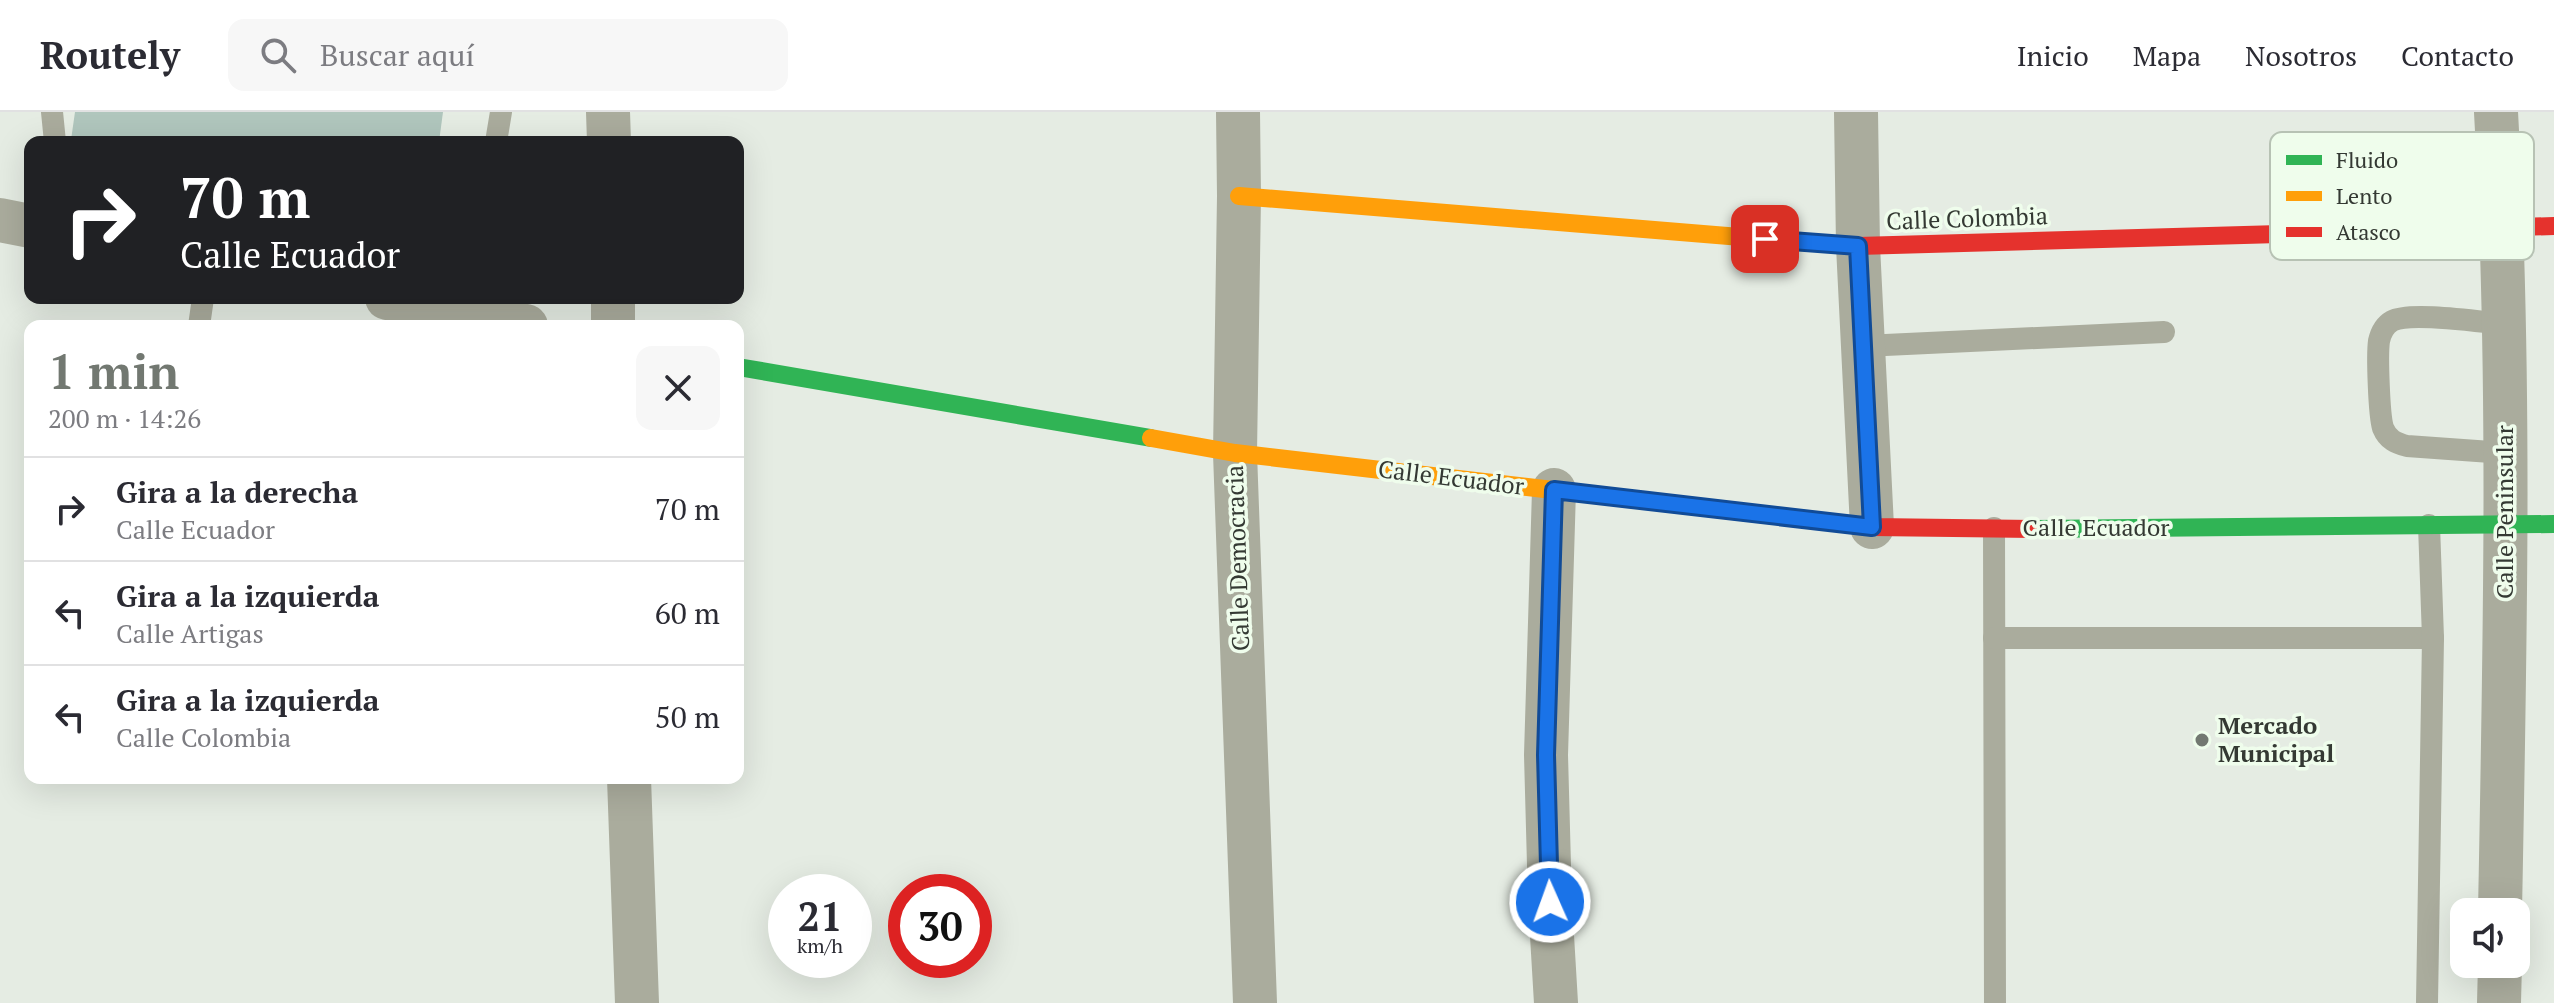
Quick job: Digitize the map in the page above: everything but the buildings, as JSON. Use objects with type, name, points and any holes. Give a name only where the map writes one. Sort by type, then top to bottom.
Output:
[{"type":"street","points":[[608,112],[609,136]]},
{"type":"street","name":"Calle Democracia","points":[[1238,112],[1235,453],[1255,1003]]},
{"type":"street","points":[[1856,112],[1858,246],[1872,527]]},
{"type":"street","name":"Calle Peninsular","points":[[2496,112],[2497,132]]},
{"type":"street","name":"Calle Colombia","points":[[1239,196],[1858,246],[2270,234]]},
{"type":"street","points":[[0,220],[24,225]]},
{"type":"street","name":"Calle Colombia","points":[[2534,226],[2554,226]]},
{"type":"street","name":"Calle Peninsular","points":[[2500,898],[2507,525],[2503,260]]},
{"type":"street","points":[[417,304],[496,320]]},
{"type":"street","name":"Calle Ecuador","points":[[744,368],[1235,453],[1872,527],[2079,529],[2554,524]]},
{"type":"street","points":[[1554,490],[1546,755],[1556,1003]]},
{"type":"street","points":[[629,784],[637,1003]]},
{"type":"street","points":[[2499,1003],[2500,978]]},
{"type":"lane","points":[[52,112],[54,136]]},
{"type":"lane","points":[[497,136],[501,112]]},
{"type":"lane","points":[[2504,324],[2397,319],[2385,326],[2379,341],[2381,415],[2384,430],[2392,441],[2407,446],[2505,453]]},
{"type":"lane","points":[[1864,346],[2164,332]]},
{"type":"lane","points":[[2427,1003],[2433,638],[2429,525]]},
{"type":"lane","points":[[1994,528],[1995,1003]]},
{"type":"lane","points":[[1994,638],[2433,638]]},
{"type":"traffic: fast","points":[[744,368],[1151,438]]},
{"type":"traffic: fast","points":[[2035,529],[2554,524]]},
{"type":"traffic: slow","points":[[1239,196],[1790,241]]},
{"type":"traffic: slow","points":[[1151,438],[1235,453],[1699,507]]},
{"type":"traffic: jam","points":[[2534,227],[2554,226]]},
{"type":"traffic: jam","points":[[1790,241],[1858,246],[2270,234]]},
{"type":"traffic: jam","points":[[1699,507],[1872,527],[2035,529]]},
{"type":"place","name":"Mercado Municipal","points":[[2202,740]]},
{"type":"route","points":[[1550,902],[1546,755],[1554,490],[1872,527],[1858,246],[1765,239]]}]
